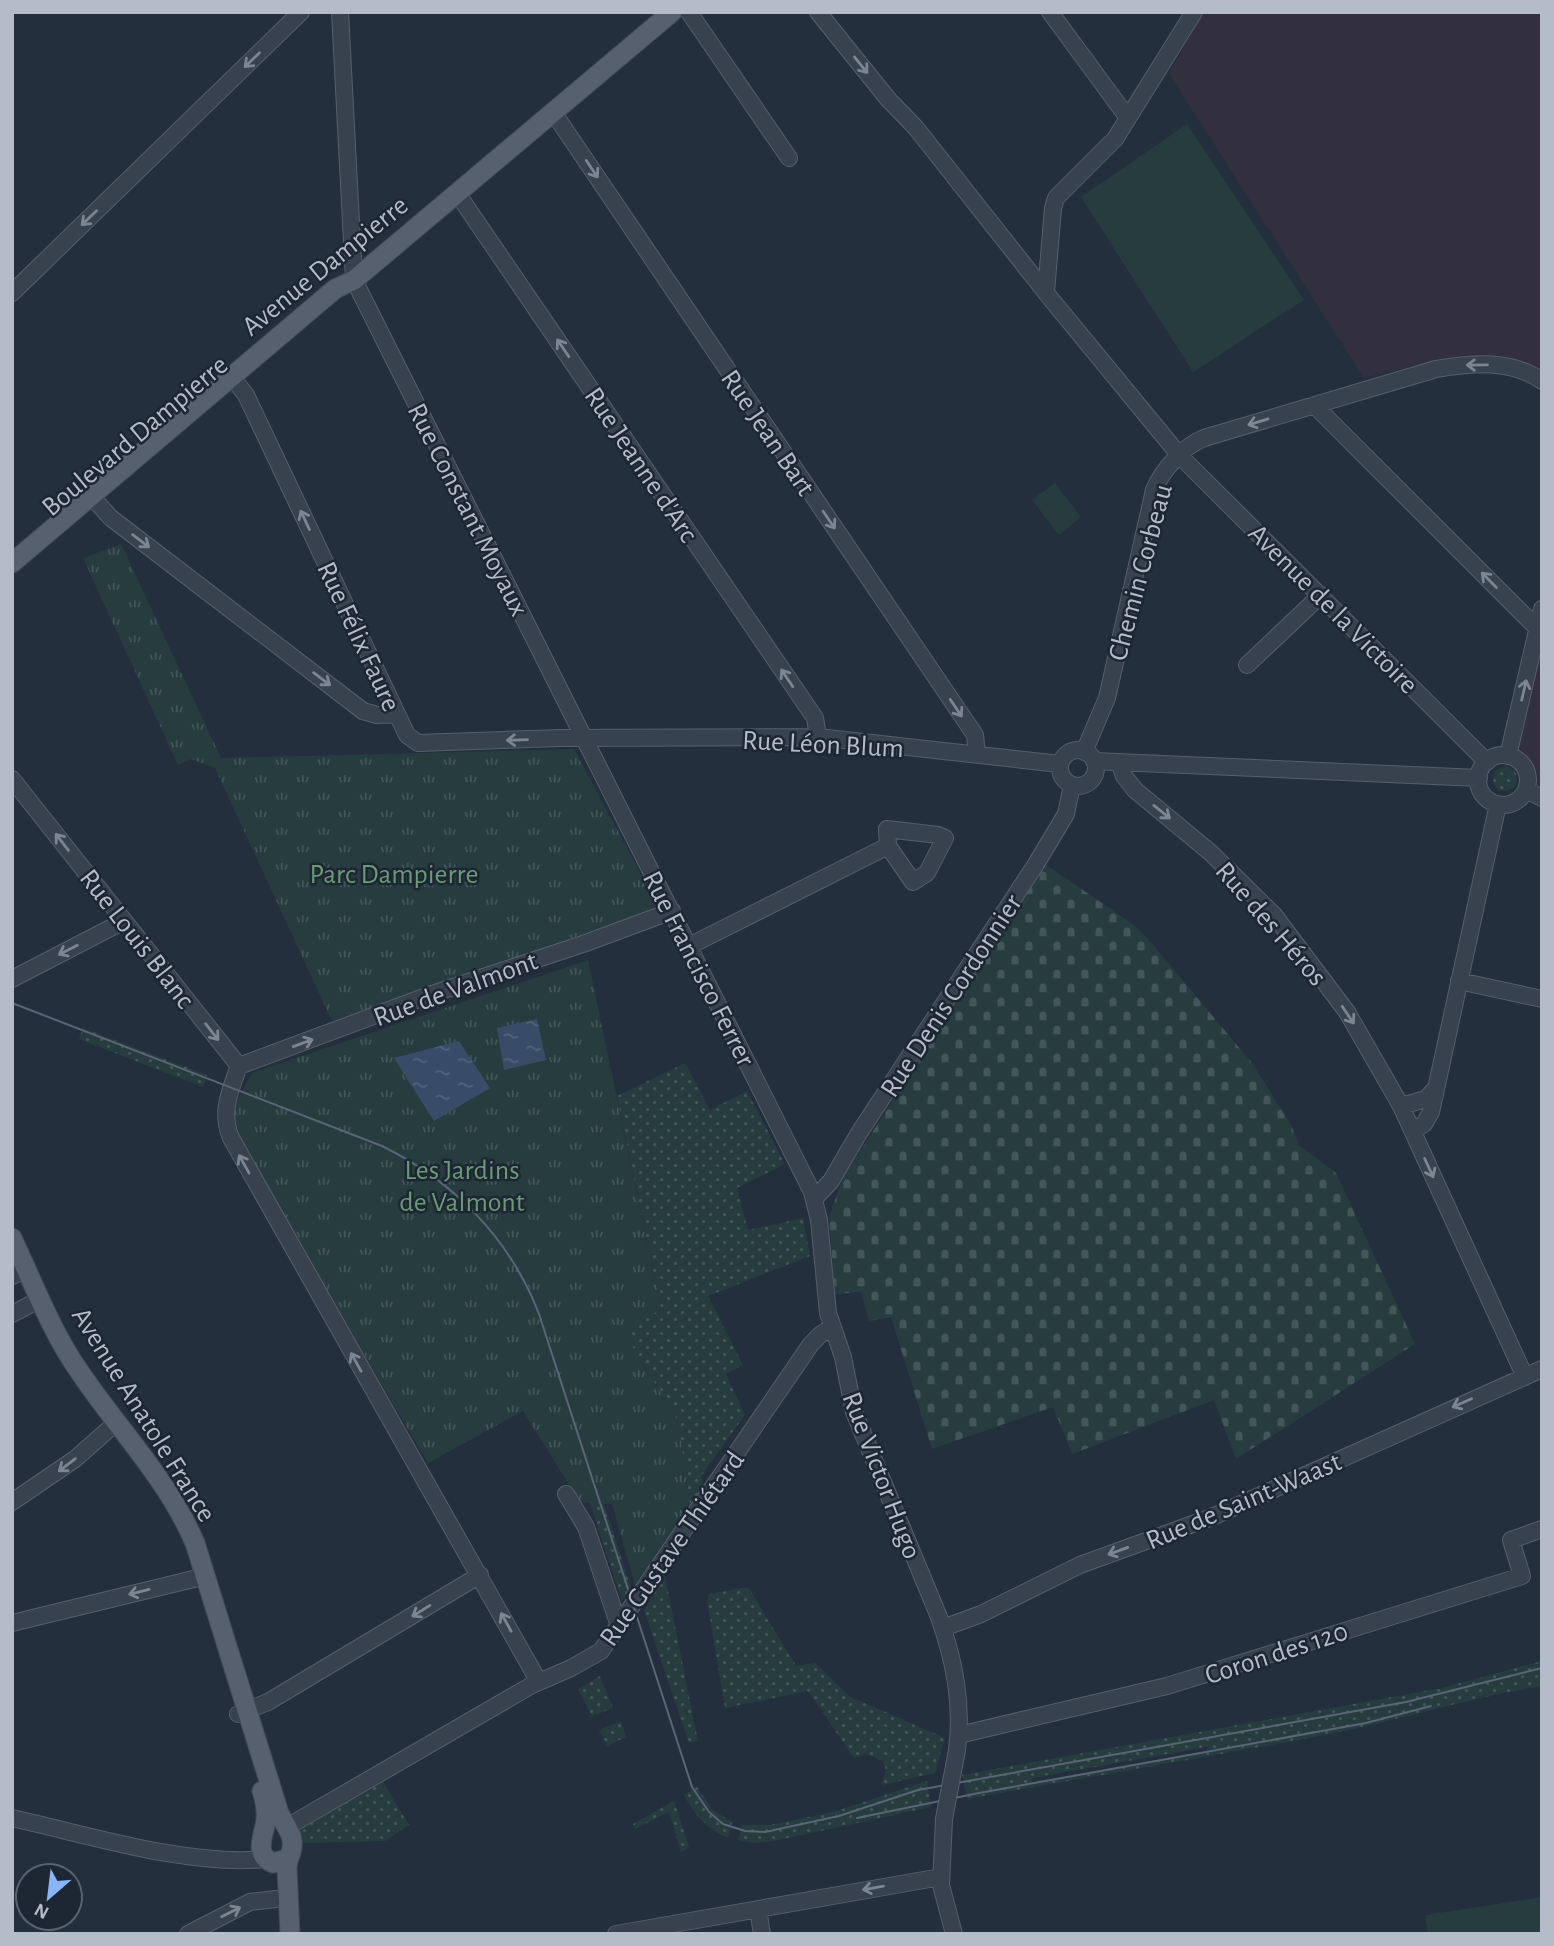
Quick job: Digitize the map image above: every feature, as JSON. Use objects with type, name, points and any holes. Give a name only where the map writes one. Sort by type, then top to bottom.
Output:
[{"type":"main road","name":"Avenue Dampierre","points":[[354,280],[673,12]]},
{"type":"main road","name":"Boulevard Dampierre","points":[[14,565],[234,380],[342,296],[354,280]]},
{"type":"main road","name":"Avenue Anatole France","points":[[12,1238],[17,1270],[36,1301],[69,1378],[112,1425],[162,1501],[201,1578],[243,1712],[264,1800],[274,1829],[262,1852],[274,1860],[290,1934]]},
{"type":"main road","name":"Avenue Anatole France","points":[[274,1829],[291,1835],[292,1848],[274,1860]]},
{"type":"main road","name":"Avenue Anatole France","points":[[274,1860],[278,1934]]},
{"type":"street","points":[[15,286],[301,12]]},
{"type":"street","points":[[340,12],[354,280]]},
{"type":"street","points":[[689,12],[789,158]]},
{"type":"street","name":"Chemin Corbeau","points":[[818,12],[888,99],[908,118],[1180,456],[1160,478],[1154,490],[1107,698],[1089,756]]},
{"type":"street","points":[[1050,12],[1128,118]]},
{"type":"street","points":[[1046,292],[1052,208],[1056,198],[1111,145],[1194,12]]},
{"type":"street","name":"Rue Jean Bart","points":[[554,112],[975,735],[977,754]]},
{"type":"street","name":"Rue Jeanne d'Arc","points":[[457,193],[815,718],[818,737]]},
{"type":"street","name":"Rue Constant Moyaux","points":[[354,280],[585,738]]},
{"type":"street","points":[[1180,456],[1192,444],[1204,438],[1436,369],[1504,365],[1527,372],[1542,381]]},
{"type":"street","name":"Rue Félix Faure","points":[[234,380],[246,395],[407,735],[423,744],[585,738]]},
{"type":"street","points":[[1314,405],[1537,628]]},
{"type":"street","name":"Avenue de la Victoire","points":[[1180,456],[1487,762]]},
{"type":"street","points":[[94,500],[111,518],[363,710],[377,715],[397,714]]},
{"type":"street","points":[[1247,665],[1321,595]]},
{"type":"street","points":[[1508,756],[1542,609]]},
{"type":"street","name":"Rue Léon Blum","points":[[585,738],[818,737],[1060,764]]},
{"type":"street","name":"Rue Francisco Ferrer","points":[[585,738],[815,1198]]},
{"type":"street","points":[[1089,756],[1095,773],[1090,781],[1082,786],[1072,785],[1063,778],[1060,764],[1070,753],[1089,756],[1119,762],[1479,778]]},
{"type":"street","points":[[1508,756],[1518,761],[1525,769],[1528,779],[1526,790],[1515,802],[1498,804],[1489,801],[1482,793],[1479,778],[1487,762],[1508,756]]},
{"type":"street","name":"Rue des Héros","points":[[1119,762],[1130,785],[1211,853],[1289,933],[1347,1012],[1401,1106],[1525,1377]]},
{"type":"street","name":"Rue Louis Blanc","points":[[12,779],[239,1066]]},
{"type":"street","name":"Rue Denis Cordonnier","points":[[815,1198],[831,1181],[859,1133],[1036,864],[1066,814],[1072,785]]},
{"type":"street","points":[[1526,790],[1542,798]]},
{"type":"street","points":[[1413,1131],[1429,1117],[1498,804]]},
{"type":"street","points":[[689,946],[888,846]]},
{"type":"street","name":"Rue de Valmont","points":[[239,1066],[475,979],[672,911]]},
{"type":"street","points":[[12,979],[124,921]]},
{"type":"street","points":[[1459,981],[1542,999]]},
{"type":"street","points":[[239,1066],[226,1103],[226,1124],[235,1147],[480,1575],[538,1682]]},
{"type":"street","points":[[1401,1106],[1426,1099],[1435,1088]]},
{"type":"street","name":"Rue Victor Hugo","points":[[815,1198],[826,1306],[842,1350],[850,1395],[858,1422],[943,1628],[958,1688],[958,1742],[944,1819],[941,1877],[942,1893],[954,1934]]},
{"type":"street","points":[[12,1314],[36,1301]]},
{"type":"street","name":"Rue Gustave Thiétard","points":[[218,1858],[242,1851],[274,1829],[538,1682],[572,1668],[598,1653],[811,1344],[832,1327]]},
{"type":"street","name":"Rue de Saint-Waast","points":[[943,1628],[988,1611],[1080,1565],[1212,1517],[1472,1398],[1542,1369]]},
{"type":"street","points":[[12,1502],[75,1459],[112,1425]]},
{"type":"street","points":[[566,1494],[586,1527],[619,1626]]},
{"type":"street","name":"Coron des 120","points":[[958,1742],[1167,1686],[1522,1576],[1511,1540],[1542,1529]]},
{"type":"street","points":[[243,1712],[268,1702],[480,1575]]},
{"type":"street","points":[[12,1623],[201,1578]]},
{"type":"street","points":[[12,1818],[186,1855],[274,1860]]},
{"type":"street","points":[[626,1933],[941,1877]]},
{"type":"street","points":[[188,1934],[250,1902],[276,1899]]},
{"type":"street","points":[[758,1909],[762,1934]]},
{"type":"shaded area","points":[[1203,12],[1542,12],[1542,379],[1502,357],[1473,357],[1415,365],[1364,378],[1169,74]]},
{"type":"shaded area","points":[[1542,623],[1542,796],[1527,789],[1525,770],[1510,755]]},
{"type":"green space","points":[[1187,124],[1304,300],[1193,372],[1081,197]]},
{"type":"green space","points":[[1055,483],[1081,517],[1059,535],[1032,500]]},
{"type":"green space","name":"Parc Dampierre","points":[[121,544],[221,758],[574,749],[659,908],[332,1021],[215,768],[191,759],[178,765],[83,558]]},
{"type":"green space","points":[[1505,767],[1513,771],[1517,779],[1513,787],[1505,791],[1497,787],[1493,779],[1497,771]]},
{"type":"green space","points":[[1045,864],[1134,925],[1252,1063],[1291,1125],[1299,1145],[1336,1173],[1415,1344],[1236,1459],[1214,1400],[1072,1454],[1053,1407],[932,1449],[891,1317],[869,1321],[861,1292],[835,1294],[829,1217],[843,1178]]},
{"type":"green space","name":"Les Jardins de Valmont","points":[[588,960],[661,1309],[624,1333],[678,1421],[690,1506],[635,1584],[612,1504],[580,1502],[523,1411],[428,1463],[231,1127],[237,1100],[252,1073]]},
{"type":"green space","points":[[83,1028],[207,1075],[203,1087],[79,1039]]},
{"type":"green space","points":[[685,1063],[710,1110],[747,1091],[785,1164],[737,1188],[748,1230],[803,1218],[810,1256],[708,1296],[743,1365],[726,1374],[745,1415],[701,1476],[704,1486],[690,1506],[678,1421],[624,1333],[661,1308],[617,1096]]},
{"type":"green space","points":[[578,1423],[631,1588],[622,1601],[566,1430]]},
{"type":"green space","points":[[665,1576],[698,1741],[689,1743],[644,1610]]},
{"type":"green space","points":[[748,1587],[796,1666],[815,1663],[849,1696],[945,1738],[935,1773],[882,1785],[886,1770],[883,1761],[866,1754],[854,1758],[808,1691],[725,1708],[707,1600],[709,1594]]},
{"type":"green space","points":[[1542,1661],[1542,1686],[1334,1733],[967,1799],[962,1775],[1442,1688]],"holes":[[[1207,1747],[1207,1751],[1032,1782],[1032,1778]]]},
{"type":"green space","points":[[600,1676],[613,1708],[592,1716],[578,1689]]},
{"type":"green space","points":[[621,1721],[626,1737],[607,1746],[599,1730]]},
{"type":"green space","points":[[927,1781],[931,1807],[774,1841],[755,1843],[738,1840],[742,1825],[770,1825],[833,1812]]},
{"type":"green space","points":[[383,1782],[409,1825],[385,1841],[300,1843],[299,1830]]},
{"type":"green space","points":[[697,1787],[713,1810],[732,1822],[728,1838],[707,1826],[688,1802],[684,1795]]},
{"type":"green space","points":[[674,1801],[689,1847],[681,1852],[669,1812],[635,1829],[633,1824]]},
{"type":"green space","points":[[1542,1897],[1542,1934],[1428,1934],[1425,1915]]},
{"type":"water","points":[[537,1019],[546,1060],[504,1070],[497,1028]]},
{"type":"water","points":[[459,1041],[490,1088],[434,1121],[394,1058]]},
{"type":"tram line","points":[[12,1003],[382,1146],[433,1177],[477,1215],[512,1261],[539,1314],[692,1787],[709,1812],[723,1824],[745,1831],[765,1832],[839,1816],[918,1790],[1406,1702],[1542,1668]]},
{"type":"tram line","points":[[857,1818],[979,1793],[1366,1723],[1431,1706]]}]
